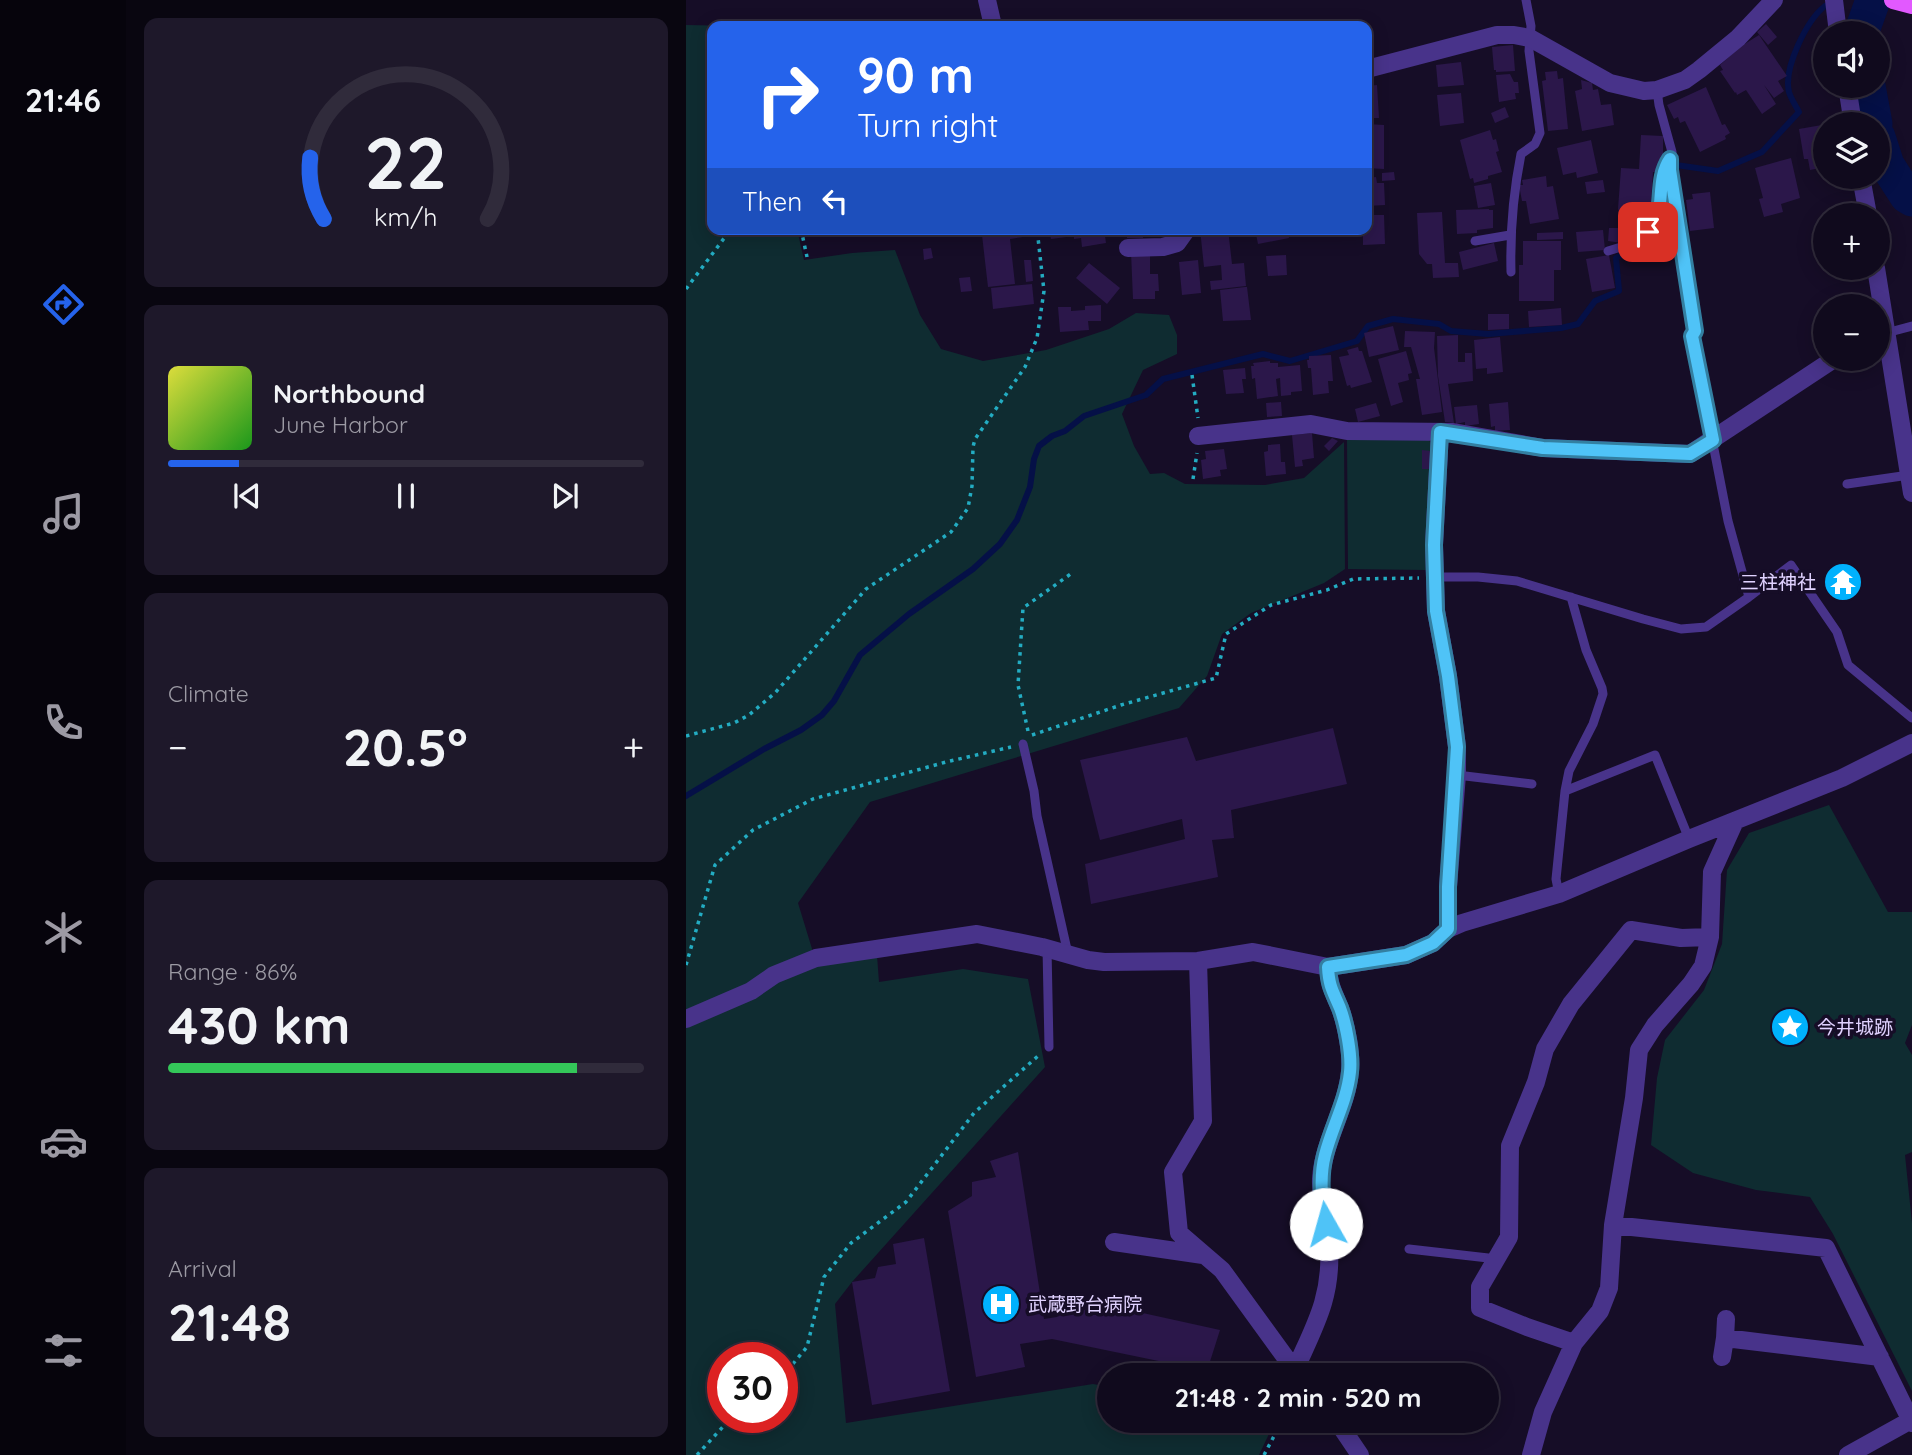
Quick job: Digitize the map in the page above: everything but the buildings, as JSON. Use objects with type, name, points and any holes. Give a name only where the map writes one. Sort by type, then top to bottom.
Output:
[{"type":"main road","points":[[1893,0],[1912,5]]},
{"type":"street","points":[[987,0],[992,21]]},
{"type":"street","points":[[1372,68],[1497,35],[1514,35],[1530,38],[1610,83],[1644,91],[1657,90],[1685,80],[1706,65],[1738,38],[1774,0]]},
{"type":"street","points":[[1834,0],[1837,21]]},
{"type":"street","points":[[1128,248],[1163,247],[1177,243],[1183,235]]},
{"type":"street","points":[[1890,361],[1908,443],[1911,484]]},
{"type":"street","points":[[1198,436],[1311,424],[1347,430],[1440,432],[1543,448],[1690,454],[1816,371]]},
{"type":"street","points":[[1440,432],[1435,508],[1436,611],[1457,747],[1448,929]]},
{"type":"street","points":[[686,1019],[751,991],[774,975],[816,958],[977,934],[1047,948],[1088,961],[1104,962],[1198,961],[1253,952],[1328,967],[1406,955],[1433,943],[1448,929],[1559,894],[1842,778],[1912,743]]},
{"type":"street","points":[[1531,1455],[1542,1412],[1574,1343],[1600,1311],[1609,1288],[1613,1225],[1634,1098],[1639,1050],[1655,1025],[1691,984],[1703,965],[1710,937],[1712,872],[1735,821]]},
{"type":"street","points":[[1574,1343],[1480,1308],[1480,1287],[1509,1237],[1510,1146],[1536,1082],[1545,1049],[1571,1004],[1631,930],[1681,938],[1710,937]]},
{"type":"street","points":[[1198,961],[1203,1121],[1173,1172],[1179,1233],[1222,1269],[1290,1363]]},
{"type":"street","points":[[1301,1363],[1323,1309],[1328,1287],[1329,1248],[1321,1179],[1325,1154],[1343,1103],[1350,1071],[1348,1041],[1341,1010],[1329,985],[1328,967]]},
{"type":"street","points":[[1613,1225],[1826,1248],[1911,1422],[1849,1455]]},
{"type":"street","points":[[1114,1242],[1203,1255]]},
{"type":"street","points":[[1722,1357],[1726,1319]]},
{"type":"street","points":[[1726,1338],[1880,1357]]},
{"type":"street","points":[[1346,1433],[1360,1455]]},
{"type":"lane","points":[[1511,272],[1513,191],[1521,154],[1535,144],[1540,133],[1529,51],[1531,26],[1525,0]]},
{"type":"lane","points":[[1657,90],[1672,152],[1670,170],[1695,331],[1692,336],[1728,521],[1749,597]]},
{"type":"lane","points":[[1608,251],[1652,230],[1660,208],[1661,177],[1670,159]]},
{"type":"lane","points":[[1475,241],[1510,235]]},
{"type":"lane","points":[[1890,328],[1912,326]]},
{"type":"lane","points":[[1847,484],[1911,484]]},
{"type":"lane","points":[[1435,577],[1517,581],[1681,629],[1706,627],[1791,565],[1837,632],[1848,665],[1912,718]]},
{"type":"lane","points":[[1559,894],[1556,878],[1569,771],[1603,694],[1586,650],[1571,597]]},
{"type":"lane","points":[[1023,744],[1069,954]]},
{"type":"lane","points":[[1565,791],[1655,755],[1689,839]]},
{"type":"lane","points":[[1457,775],[1532,785]]},
{"type":"lane","points":[[1047,948],[1049,1046]]},
{"type":"lane","points":[[1409,1250],[1497,1259]]},
{"type":"path","points":[[686,289],[726,235]]},
{"type":"path","points":[[802,235],[807,257]]},
{"type":"path","points":[[686,736],[734,723],[749,715],[775,693],[866,589],[951,532],[968,508],[975,439],[1025,367],[1037,338],[1044,291],[1038,235]]},
{"type":"path","points":[[1072,573],[1023,608],[1018,685],[1029,736],[1121,705],[1216,678],[1226,634],[1271,605],[1326,590],[1353,579],[1435,577]]},
{"type":"path","points":[[686,965],[715,865],[753,830],[813,799],[1023,744]]},
{"type":"path","points":[[798,1358],[807,1347],[824,1277],[851,1242],[906,1202],[974,1113],[1049,1046]]},
{"type":"path","points":[[697,1455],[717,1433]]},
{"type":"path","points":[[1264,1455],[1276,1433]]},
{"type":"green space","points":[[686,25],[707,25],[707,235],[798,235],[804,260],[895,250],[920,315],[941,349],[983,361],[1046,350],[1109,329],[1136,313],[1169,315],[1177,335],[1177,354],[1143,370],[1122,414],[1134,446],[1150,474],[1164,473],[1185,484],[1265,485],[1304,478],[1344,442],[1345,569],[1324,583],[1251,613],[1222,634],[1207,676],[1179,708],[870,802],[798,903],[813,952],[876,942],[879,982],[963,969],[1028,979],[1045,1067],[835,1304],[846,1423],[1093,1384],[1097,1385],[1097,1433],[1269,1433],[1259,1455],[686,1455]]},
{"type":"green space","points":[[1427,437],[1432,445],[1426,570],[1348,569],[1347,440]]},
{"type":"green space","points":[[1829,805],[1888,912],[1912,912],[1912,1025],[1905,1043],[1912,1055],[1912,1152],[1905,1155],[1912,1223],[1912,1391],[1833,1234],[1810,1197],[1756,1190],[1693,1173],[1651,1145],[1657,1078],[1665,1040],[1704,990],[1722,944],[1727,870],[1749,833]]},
{"type":"waterway","points":[[1866,21],[1873,0]]},
{"type":"waterway","points":[[1676,165],[1718,171],[1762,152],[1799,112],[1789,92],[1790,70],[1804,33],[1825,6]]},
{"type":"waterway","points":[[1870,98],[1873,112]]},
{"type":"waterway","points":[[1890,170],[1907,196],[1912,199]]},
{"type":"waterway","points":[[686,796],[801,730],[822,715],[834,701],[860,655],[909,614],[973,569],[1000,544],[1017,520],[1030,487],[1039,446],[1084,416],[1146,395],[1163,379],[1263,354],[1290,361],[1357,341],[1368,326],[1393,319],[1439,324],[1451,331],[1488,334],[1578,324],[1595,301],[1619,291],[1616,258],[1632,248]]},
{"type":"place","name":"三柱神社","points":[[1843,582]]},
{"type":"place","name":"今井城跡","points":[[1790,1027]]},
{"type":"place","name":"武蔵野台病院","points":[[1001,1304]]},
{"type":"route","points":[[1326,1224],[1321,1179],[1325,1154],[1343,1103],[1350,1071],[1348,1041],[1341,1010],[1329,985],[1328,967],[1406,955],[1433,943],[1448,929],[1457,747],[1436,611],[1434,545],[1440,432],[1543,448],[1690,454],[1713,440],[1692,336],[1695,331],[1670,159],[1661,177],[1660,208],[1656,223],[1648,232]]}]
